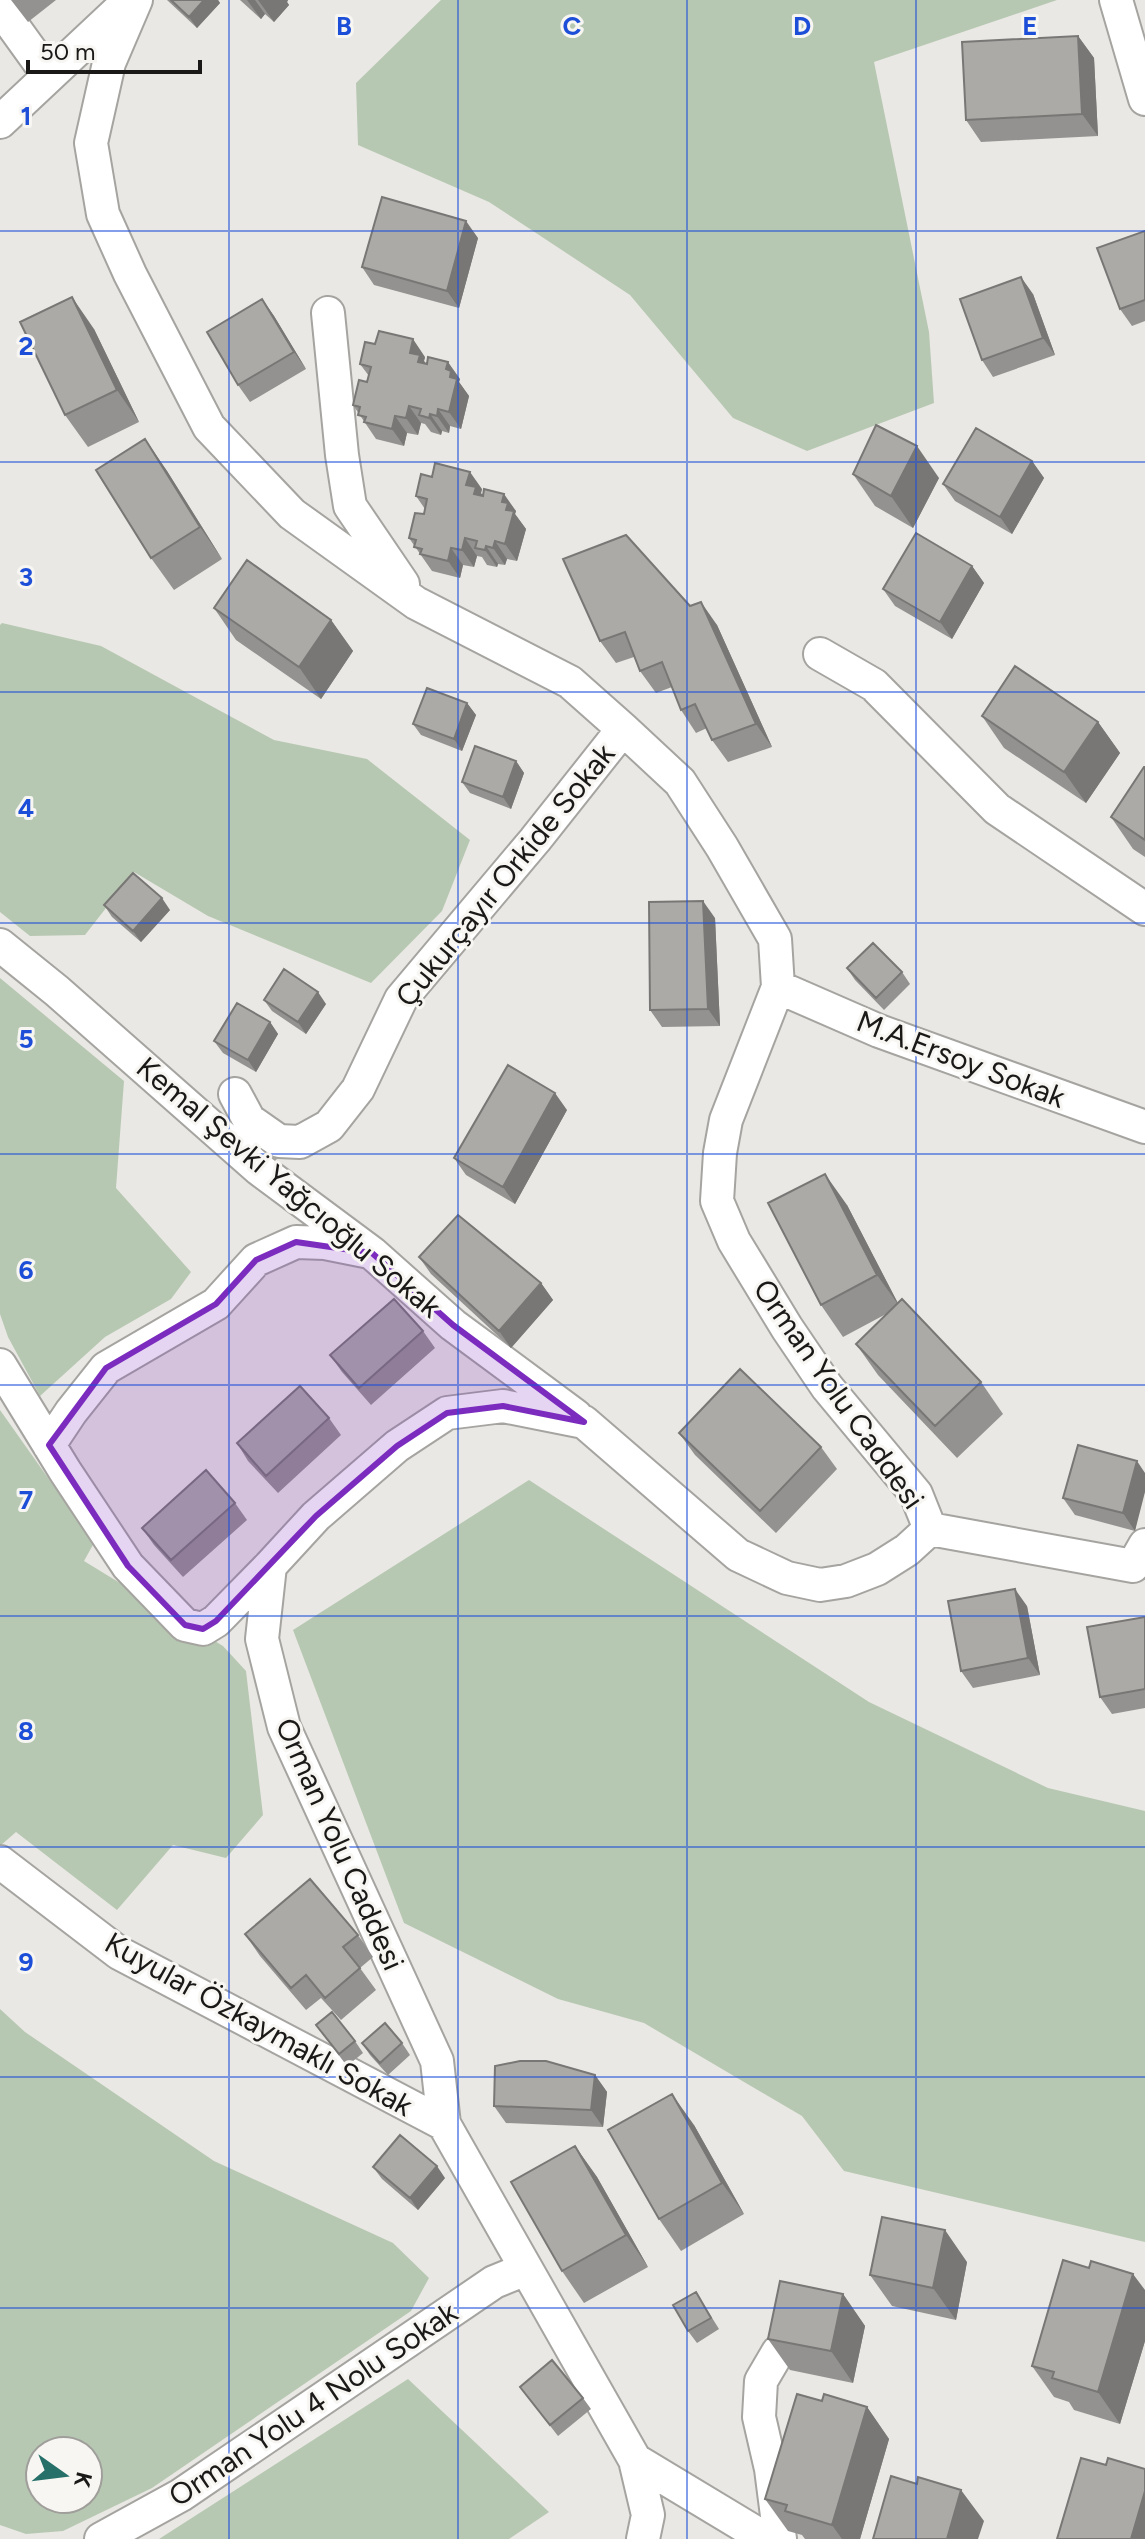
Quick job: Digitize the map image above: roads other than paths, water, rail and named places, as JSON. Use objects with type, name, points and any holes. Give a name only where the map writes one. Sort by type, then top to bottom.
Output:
[{"type":"street","points":[[0,122],[133,0]]},
{"type":"street","name":"Orman Yolu Caddesi","points":[[133,0],[109,63],[91,143],[103,214],[130,274],[209,427],[292,514],[416,603],[570,682],[623,729],[680,782],[775,939],[778,987],[726,1120],[717,1201],[734,1241],[787,1328],[827,1387],[916,1494],[930,1529],[877,1569],[846,1581],[820,1585],[787,1578],[738,1555],[584,1422],[503,1406],[447,1413],[385,1456],[316,1516],[270,1566],[262,1639],[284,1727],[437,2061],[444,2124]]},
{"type":"street","points":[[1116,0],[1145,99]]},
{"type":"street","points":[[0,8],[49,76]]},
{"type":"street","points":[[328,313],[350,506],[416,603]]},
{"type":"street","points":[[820,654],[874,685],[997,809],[1145,909]]},
{"type":"street","name":"Çukurçayır Orkide Sokak","points":[[235,1094],[249,1120],[279,1141],[300,1142],[329,1126],[358,1089],[401,999],[535,840],[623,729]]},
{"type":"street","name":"Kemal Şevki Yağcıoğlu Sokak","points":[[0,945],[57,991],[259,1169],[372,1253],[453,1325],[584,1422]]},
{"type":"street","name":"M.A.Ersoy Sokak","points":[[778,987],[879,1031],[1145,1127]]},
{"type":"street","points":[[49,1445],[106,1368],[216,1304],[256,1260],[296,1242],[325,1243],[372,1253]]},
{"type":"street","points":[[0,1365],[128,1566],[185,1625],[203,1629],[216,1621],[270,1566]]},
{"type":"street","points":[[930,1529],[1133,1566],[1145,1545]]},
{"type":"street","name":"Kuyular Özkaymaklı Sokak","points":[[0,1862],[119,1953],[444,2124]]},
{"type":"street","points":[[444,2124],[635,2460],[648,2515],[643,2539]]},
{"type":"street","name":"Orman Yolu 4 Nolu Sokak","points":[[101,2539],[181,2495],[494,2282],[526,2269]]},
{"type":"street","points":[[778,2352],[761,2381],[759,2417],[771,2469],[780,2539]]},
{"type":"street","points":[[635,2460],[766,2539]]}]
